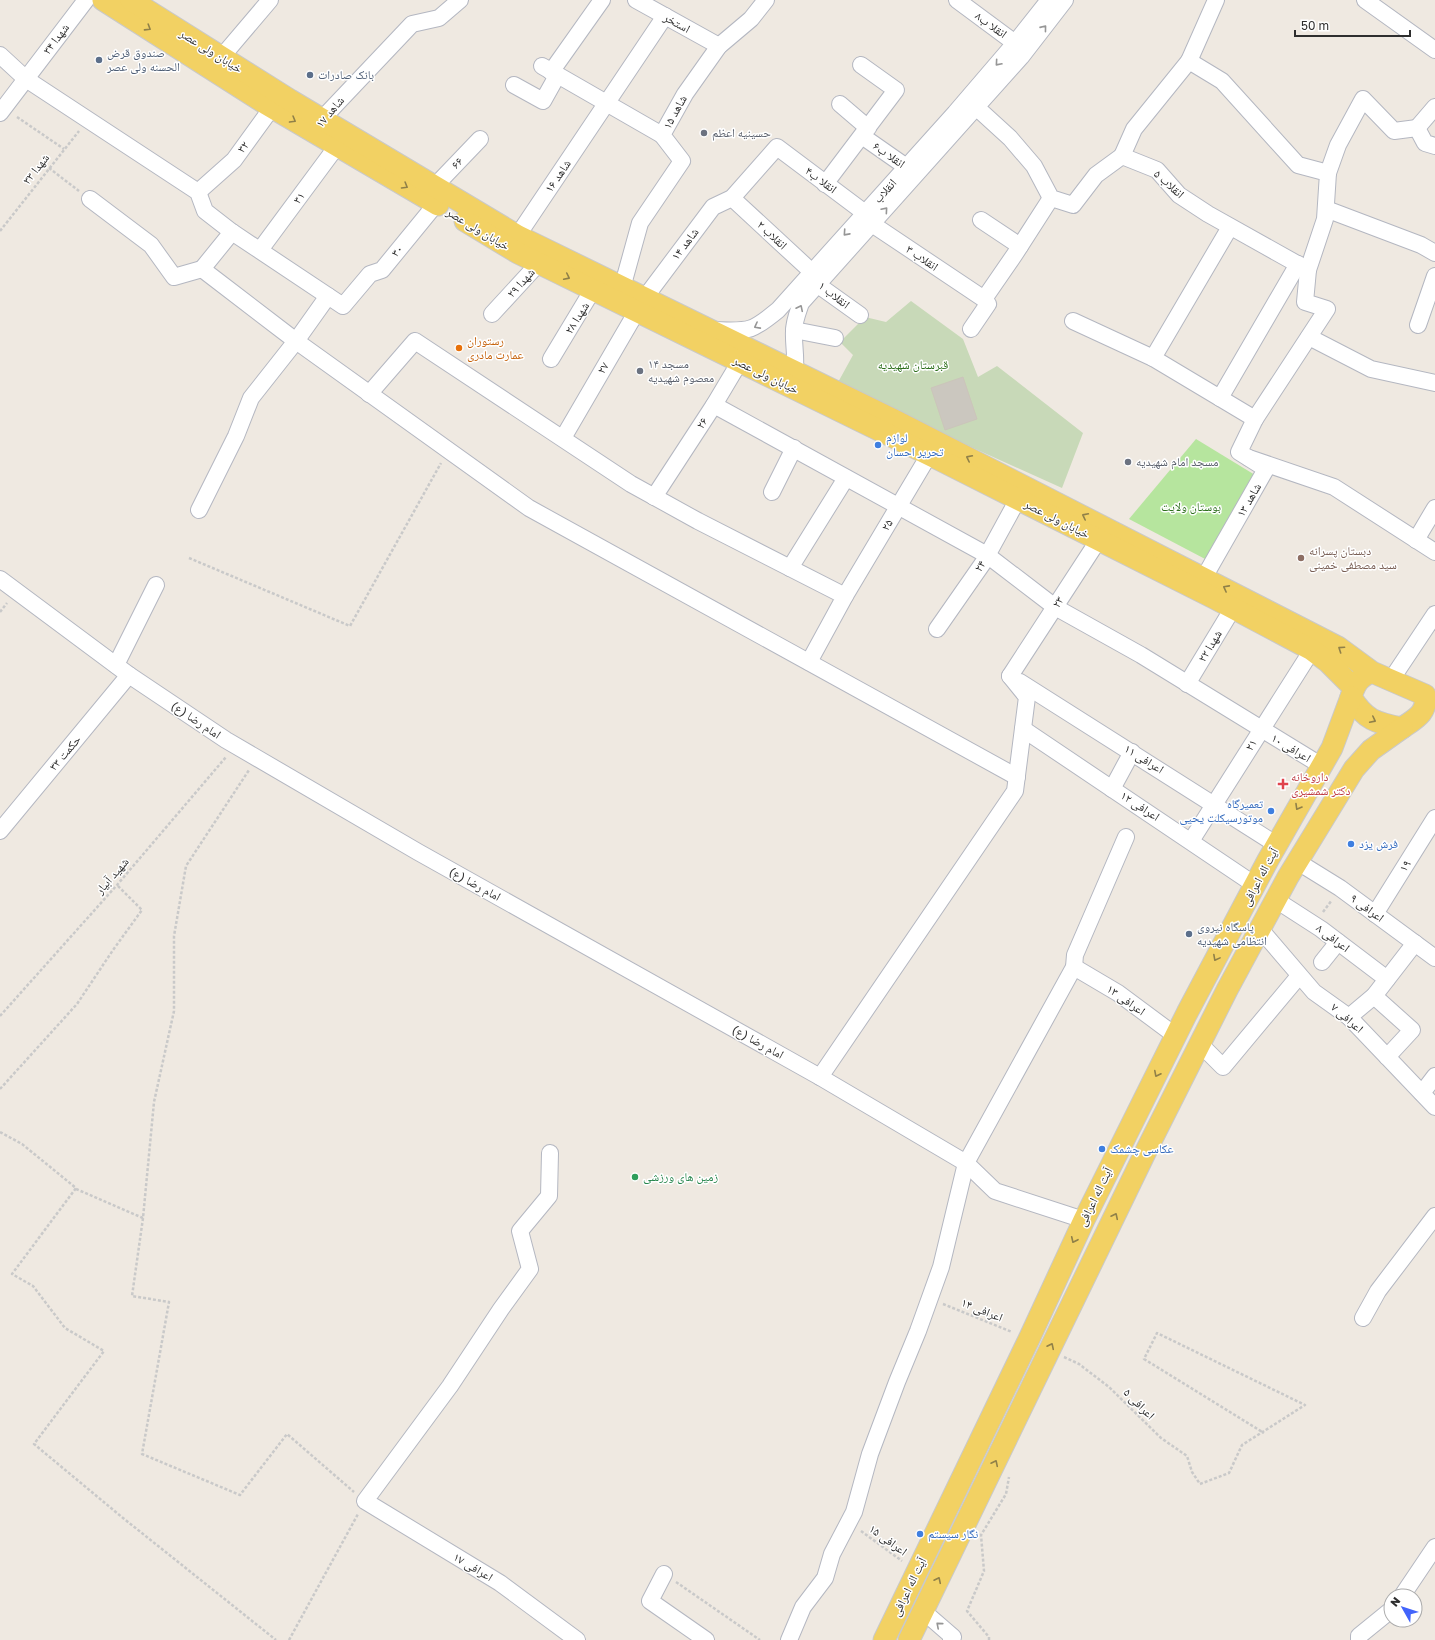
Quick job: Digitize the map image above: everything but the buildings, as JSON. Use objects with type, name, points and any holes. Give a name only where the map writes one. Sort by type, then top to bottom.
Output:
[{"type":"main road","name":"خیابان ولی عصر","points":[[103,0],[134,5],[216,63],[514,242],[744,355],[1201,584],[1338,647],[1381,676],[1430,698]]},
{"type":"main road","name":"خیابان ولی عصر","points":[[318,125],[337,146],[435,195]]},
{"type":"main road","name":"خیابان ولی عصر","points":[[792,379],[929,455],[1018,499],[1103,534]]},
{"type":"main road","name":"خیابان ولی عصر","points":[[1201,584],[1232,608],[1312,650],[1328,662],[1353,692],[1359,710],[1369,719],[1382,724],[1402,728]]},
{"type":"main road","points":[[1353,692],[1363,675],[1381,676]]},
{"type":"main road","name":"آیت اله اعرافی","points":[[884,1640],[1029,1339],[1084,1220],[1176,1036],[1255,885],[1332,748],[1353,692]]},
{"type":"main road","points":[[1427,718],[1424,710],[1426,703],[1430,698]]},
{"type":"main road","name":"آیت اله اعرافی","points":[[909,1640],[1049,1350],[1200,1044],[1276,900],[1354,769],[1376,746],[1402,728],[1427,718]]},
{"type":"main road","points":[[1332,748],[1346,746],[1353,748],[1362,760]]},
{"type":"main road","points":[[903,1599],[924,1609]]},
{"type":"street","name":"شهدا ۳۴","points":[[2,110],[86,0]]},
{"type":"street","points":[[216,63],[270,0]]},
{"type":"street","name":"شاهد ۱۷","points":[[318,125],[412,24],[439,18],[460,0]]},
{"type":"street","points":[[514,85],[543,101],[550,71],[602,0]]},
{"type":"street","name":"استخر","points":[[636,0],[719,46]]},
{"type":"street","name":"شاهد ۱۵","points":[[619,294],[640,223],[682,161],[662,135],[684,94],[719,46],[751,19],[766,0]]},
{"type":"street","name":"انقلا ب۸","points":[[957,0],[1020,47]]},
{"type":"street","name":"انقلاب","points":[[911,171],[976,107],[1020,47],[1049,0]]},
{"type":"street","name":"انقلاب","points":[[703,336],[745,331],[758,327],[815,278],[1020,47],[1065,0]]},
{"type":"street","points":[[976,107],[1010,138],[1025,155],[1034,166],[1051,198],[1073,206],[1096,175],[1122,156],[1134,130],[1189,61],[1216,0]]},
{"type":"street","points":[[1365,0],[1435,50]]},
{"type":"street","name":"شاهد ۱۶","points":[[514,242],[665,16]]},
{"type":"street","points":[[0,55],[26,79],[198,192],[205,211],[232,232],[328,296],[296,341],[251,398],[236,436],[199,510]]},
{"type":"street","points":[[1189,61],[1222,81],[1298,164],[1328,173]]},
{"type":"street","points":[[825,184],[896,90],[861,65]]},
{"type":"street","points":[[550,71],[662,135]]},
{"type":"street","points":[[1220,398],[1303,267],[1326,219],[1328,173],[1338,145],[1363,99],[1394,131],[1417,128],[1435,107]]},
{"type":"street","name":"۳۲","points":[[198,192],[234,160],[277,101]]},
{"type":"street","name":"انقلا ب۶","points":[[840,104],[865,132],[911,171]]},
{"type":"street","points":[[1417,128],[1425,143],[1435,146]]},
{"type":"street","name":"۶۶","points":[[435,195],[480,139]]},
{"type":"street","name":"۳۱","points":[[260,250],[337,146]]},
{"type":"street","name":"انقلا ب۴","points":[[732,198],[777,147],[869,218]]},
{"type":"street","name":"انقلاب ۵","points":[[1122,156],[1157,170],[1179,195],[1230,227],[1303,267]]},
{"type":"street","name":"۳۰","points":[[328,296],[343,306],[370,274],[382,270],[435,195]]},
{"type":"street","name":"انقلاب ۲","points":[[732,198],[815,278]]},
{"type":"street","name":"شاهد ۱۴","points":[[640,305],[713,207],[732,198]]},
{"type":"street","points":[[971,328],[988,304],[984,299],[1051,198]]},
{"type":"street","points":[[90,199],[151,245],[174,277],[202,268],[232,232]]},
{"type":"street","points":[[1326,209],[1421,245],[1435,253]]},
{"type":"street","name":"انقلاب ۳","points":[[869,218],[984,299]]},
{"type":"street","points":[[981,220],[1020,246]]},
{"type":"street","points":[[1153,358],[1230,227]]},
{"type":"street","name":"شهدا ۲۹","points":[[492,314],[543,257]]},
{"type":"street","points":[[1303,267],[1306,302],[1328,309],[1255,419],[1239,452],[1249,458],[1334,487],[1435,552]]},
{"type":"street","points":[[202,268],[296,341],[529,508],[1017,777]]},
{"type":"street","points":[[1418,325],[1435,276]]},
{"type":"street","name":"انقلاب","points":[[792,379],[794,330],[797,313],[815,278]]},
{"type":"street","name":"انقلاب ۱","points":[[815,278],[860,315]]},
{"type":"street","name":"شهدا ۲۸","points":[[551,358],[597,284]]},
{"type":"street","name":"۲۷","points":[[563,438],[640,305]]},
{"type":"street","points":[[1073,321],[1153,358],[1255,419]]},
{"type":"street","points":[[794,330],[835,338]]},
{"type":"street","points":[[1309,337],[1371,369],[1435,383]]},
{"type":"street","points":[[369,394],[415,341],[631,484],[845,596]]},
{"type":"street","name":"۲۶","points":[[654,497],[744,355]]},
{"type":"street","name":"اعرافی ۱۰","points":[[714,404],[987,555],[1055,607],[1141,655],[1261,730],[1322,766]]},
{"type":"street","points":[[772,492],[794,448]]},
{"type":"street","name":"۲۵","points":[[809,662],[845,596],[929,455]]},
{"type":"street","name":"شاهد ۱۳","points":[[1201,584],[1266,469],[1249,458]]},
{"type":"street","points":[[790,568],[846,478]]},
{"type":"street","name":"۲۴","points":[[937,629],[987,555],[1018,499]]},
{"type":"street","points":[[1416,540],[1435,508]]},
{"type":"street","name":"۲۳","points":[[1010,676],[1103,534]]},
{"type":"street","name":"امام رضا (ع)","points":[[0,579],[129,675],[256,758],[424,855],[820,1077],[966,1163],[995,1191],[1084,1220]]},
{"type":"street","points":[[116,665],[156,585]]},
{"type":"street","name":"شهدا ۲۲","points":[[1188,684],[1232,608]]},
{"type":"street","points":[[1381,676],[1435,614]]},
{"type":"street","name":"۲۱","points":[[1191,841],[1312,650]]},
{"type":"street","name":"حکمت ۳۳","points":[[0,831],[129,675]]},
{"type":"street","points":[[820,1077],[1015,791],[1027,697],[1010,676]]},
{"type":"street","name":"اعرافی ۱۱","points":[[1010,676],[1215,804],[1277,845]]},
{"type":"street","name":"اعرافی ۱۲","points":[[1023,729],[1255,885]]},
{"type":"street","points":[[1112,788],[1132,752]]},
{"type":"street","name":"۱۹","points":[[1375,914],[1435,818]]},
{"type":"street","points":[[789,1640],[803,1607],[825,1578],[832,1554],[854,1512],[870,1454],[941,1267],[966,1163],[1074,967],[1075,955],[1126,837]]},
{"type":"street","name":"اعرافی ۹","points":[[1298,862],[1340,888],[1435,958]]},
{"type":"street","name":"اعرافی ۸","points":[[1276,900],[1315,924],[1387,979]]},
{"type":"street","name":"اعرافی ۷","points":[[1260,929],[1314,992],[1349,1017],[1435,1107]]},
{"type":"street","points":[[1322,962],[1338,942]]},
{"type":"street","points":[[1349,1017],[1374,996],[1414,943]]},
{"type":"street","name":"اعرافی ۱۳","points":[[1074,967],[1118,993],[1176,1036]]},
{"type":"street","points":[[1200,1044],[1222,1067],[1299,976]]},
{"type":"street","points":[[1374,996],[1412,1030],[1388,1057]]},
{"type":"street","points":[[1422,1093],[1435,1076]]},
{"type":"street","points":[[365,1501],[445,1392],[530,1269],[520,1231],[549,1196],[550,1153]]},
{"type":"street","points":[[1363,1318],[1378,1291],[1435,1216]]},
{"type":"street","name":"اعرافی ۱۷","points":[[365,1501],[500,1583],[577,1640]]},
{"type":"street","points":[[1407,1588],[1435,1547]]},
{"type":"street","points":[[664,1574],[650,1601],[706,1640]]},
{"type":"street","points":[[924,1609],[953,1637],[951,1640]]},
{"type":"street","points":[[1360,1640],[1359,1636],[1383,1616]]},
{"type":"path","points":[[2,110],[64,149]]},
{"type":"path","name":"شهدا ۳۳","points":[[0,231],[88,120]]},
{"type":"path","points":[[49,168],[90,199]]},
{"type":"path","points":[[189,558],[350,626],[448,450]]},
{"type":"path","name":"شهید آبیار","points":[[0,1016],[117,885],[236,746]]},
{"type":"path","points":[[256,758],[186,866],[174,936],[174,1011],[154,1102],[143,1218],[132,1296],[169,1302],[142,1454],[240,1495],[287,1434],[365,1501],[289,1640]]},
{"type":"path","points":[[0,1089],[77,1004],[142,910],[117,885]]},
{"type":"path","points":[[1315,924],[1340,888]]},
{"type":"path","points":[[0,1132],[22,1144],[76,1188],[143,1218]]},
{"type":"path","points":[[76,1188],[12,1274],[33,1286],[65,1328],[104,1351],[34,1444],[122,1518],[276,1640]]},
{"type":"path","name":"اعرافی ۱۴","points":[[930,1298],[1029,1339]]},
{"type":"path","points":[[1157,1333],[1305,1405],[1264,1433],[1144,1360],[1157,1333]]},
{"type":"path","name":"اعرافی ۵","points":[[1049,1350],[1079,1364],[1109,1387],[1160,1438],[1188,1456],[1192,1472],[1200,1484],[1230,1473],[1242,1445],[1264,1433]]},
{"type":"path","points":[[989,1640],[989,1637],[967,1610],[984,1571],[981,1535],[1006,1494],[1012,1466],[998,1457]]},
{"type":"path","name":"اعرافی ۱۵","points":[[849,1522],[916,1572]]},
{"type":"path","points":[[664,1574],[760,1640]]},
{"type":"green space","name":"قبرستان شهیدیه","points":[[911,301],[963,339],[978,377],[997,366],[1083,433],[1062,488],[836,386],[853,355],[840,342],[865,317],[886,322]]},
{"type":"green space","name":"بوستان ولایت","points":[[1196,439],[1255,475],[1207,560],[1129,519]]},
{"type":"place","name":"صندوق قرض الحسنه ولی عصر","points":[[99,60]]},
{"type":"place","name":"بانک صادرات","points":[[310,75]]},
{"type":"place","name":"حسینیه اعظم","points":[[704,133]]},
{"type":"place","name":"رستوران عمارت مادری","points":[[459,348]]},
{"type":"place","name":"مسجد ۱۴ معصوم شهیدیه","points":[[640,371]]},
{"type":"place","name":"لوازم تحریر احسان","points":[[878,445]]},
{"type":"place","name":"مسجد امام شهیدیه","points":[[1128,462]]},
{"type":"place","name":"دبستان پسرانه سید مصطفی خمینی","points":[[1301,558]]},
{"type":"place","name":"داروخانه دکتر شمشیری","points":[[1283,784]]},
{"type":"place","name":"تعمیرگاه موتورسیکلت یحیی","points":[[1271,811]]},
{"type":"place","name":"فرش یزد","points":[[1351,844]]},
{"type":"place","name":"پاسگاه نیروی انتظامی شهیدیه","points":[[1189,934]]},
{"type":"place","name":"عکاسی چشمک","points":[[1102,1149]]},
{"type":"place","name":"زمین های ورزشی","points":[[635,1177]]},
{"type":"place","name":"نگار سیستم","points":[[920,1534]]}]
